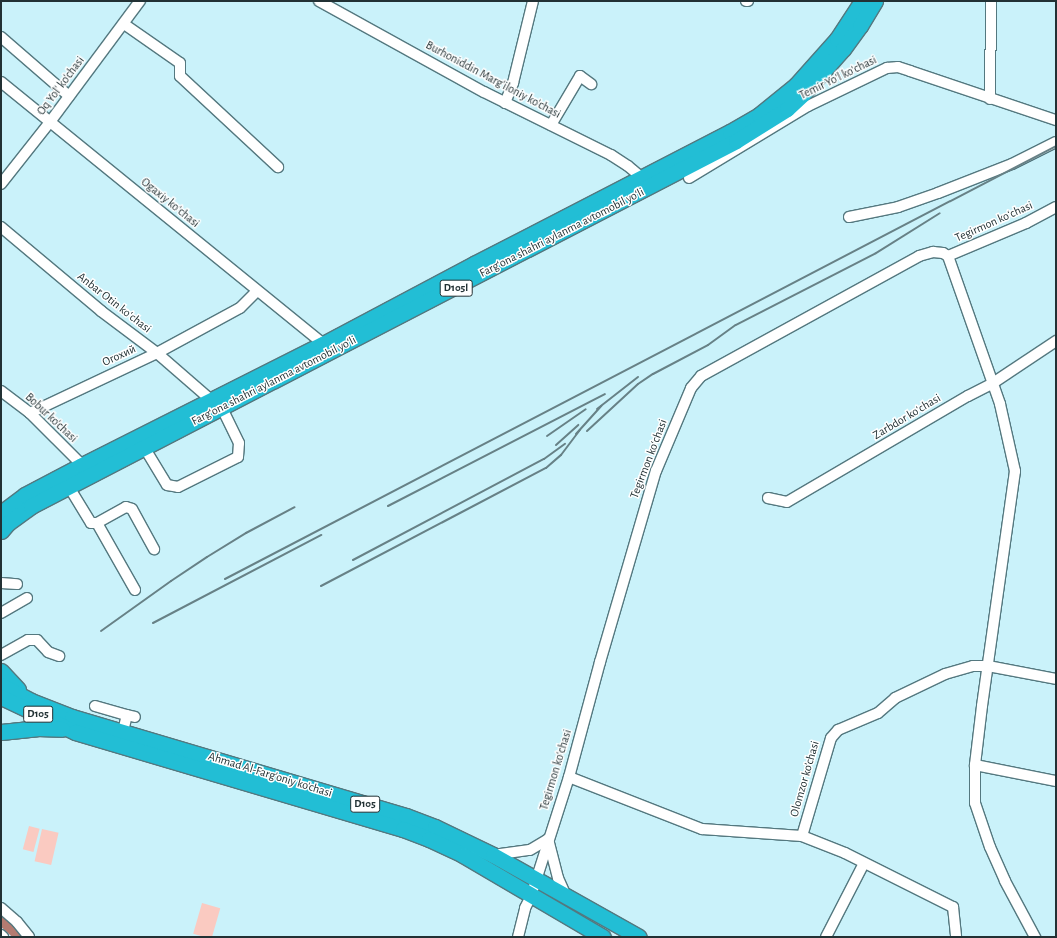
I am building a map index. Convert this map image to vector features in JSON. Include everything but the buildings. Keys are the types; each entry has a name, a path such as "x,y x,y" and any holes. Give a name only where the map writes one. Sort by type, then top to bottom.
{"highway":[{"name":"Fargʻona shahri aylanma avtomobil yoʻli","path":"1,513 25,496 82,465 216,404 647,183 759,115 796,85 816,64 849,23 862,1"},
{"name":"Fargʻona shahri aylanma avtomobil yoʻli","path":"1,531 8,523 31,506 144,447 216,404 323,344 474,264 736,141 787,109 824,73 860,26 875,1"},
{"path":"1,670 31,701"},
{"name":"Ahmad Al-Farg'oniy ko'chasi","path":"1,685 31,701 72,717 406,816 466,840 639,937"},
{"name":"Ahmad Al-Farg'oniy ko'chasi","path":"1,697 75,732 403,829 463,855 603,937"},
{"path":"1,732 18,729 55,728 75,732"}],"street":[{"name":"Oq Yol' ko'chasi","path":"1,184 50,122 140,1"},
{"name":"Burhoniddin Marg'iloniy ko'chasi","path":"319,1 505,103 611,155 647,183"},
{"path":"505,103 513,84 533,1"},
{"path":"990,99 991,1"},
{"path":"124,24 180,63 180,76 278,167"},
{"path":"1,37 69,96"},
{"name":"Temir Yoʻl koʻchasi","path":"690,178 808,106 887,68 898,67 910,70 990,99 1056,120"},
{"path":"551,125 580,76 592,84"},
{"name":"Ogaxiy koʻchasi","path":"1,82 257,292 323,344"},
{"path":"849,217 905,205 1012,164 1056,142"},
{"name":"Tegirmon koʻchasi","path":"518,937 525,908 531,896 569,777 600,662 656,471 692,388 701,376 919,256 933,252 948,256 1026,223 1056,207"},
{"name":"Anbar Otin koʻchasi","path":"1,227 101,311 157,353 216,404"},
{"path":"948,256 994,383 1012,449 1015,471 975,765 975,803 1005,881 1035,937"},
{"name":"Огохий","path":"30,414 157,353 240,308 257,292"},
{"name":"Zarbdor koʻchasi","path":"768,498 787,502 968,396 994,383 1056,340"},
{"name":"Bobur ko'chasi","path":"1,391 30,414 82,465"},
{"path":"144,447 167,485 178,487 238,458 239,443 216,404"},
{"path":"69,487 91,523 97,523 126,507 132,510 154,549"},
{"path":"97,523 135,590"},
{"path":"1,583 17,584"},
{"path":"1,613 27,598"},
{"path":"3,650 28,640 37,640 48,652 59,656"},
{"name":"Olomzor ko'chasi","path":"802,836 831,738 838,730 878,713 895,698 945,674 973,666 988,666 1056,679"},
{"path":"95,706 131,716 123,732"},
{"path":"975,765 1056,780"},
{"name":"Olomzor ko'chasi","path":"569,777 702,829 802,836 864,863 953,907 956,937"},
{"path":"493,855 530,850 548,839 558,878 566,896"},
{"path":"826,937 864,863"},
{"path":"1,908 17,922 29,937"}],"shaded area":[{"path":"29,826 40,829 33,852 23,849"},
{"path":"42,829 59,833 51,865 35,861"},
{"path":"202,903 220,908 212,937 204,937 193,934"}],"waterway":[{"path":"1,918 22,937"}],"railway":[{"path":"225,579 1056,146"},
{"path":"587,431 638,384 653,374 708,345 736,325 876,253 940,213"},
{"path":"597,409 638,377"},
{"path":"388,506 605,394"},
{"path":"576,434 601,406"},
{"path":"547,436 586,409"},
{"path":"556,445 578,425"},
{"path":"321,586 546,468 561,455 580,430"},
{"path":"353,560 544,459 565,444"},
{"path":"101,631 207,557 246,533 295,507"},
{"path":"153,623 321,535"}]}
